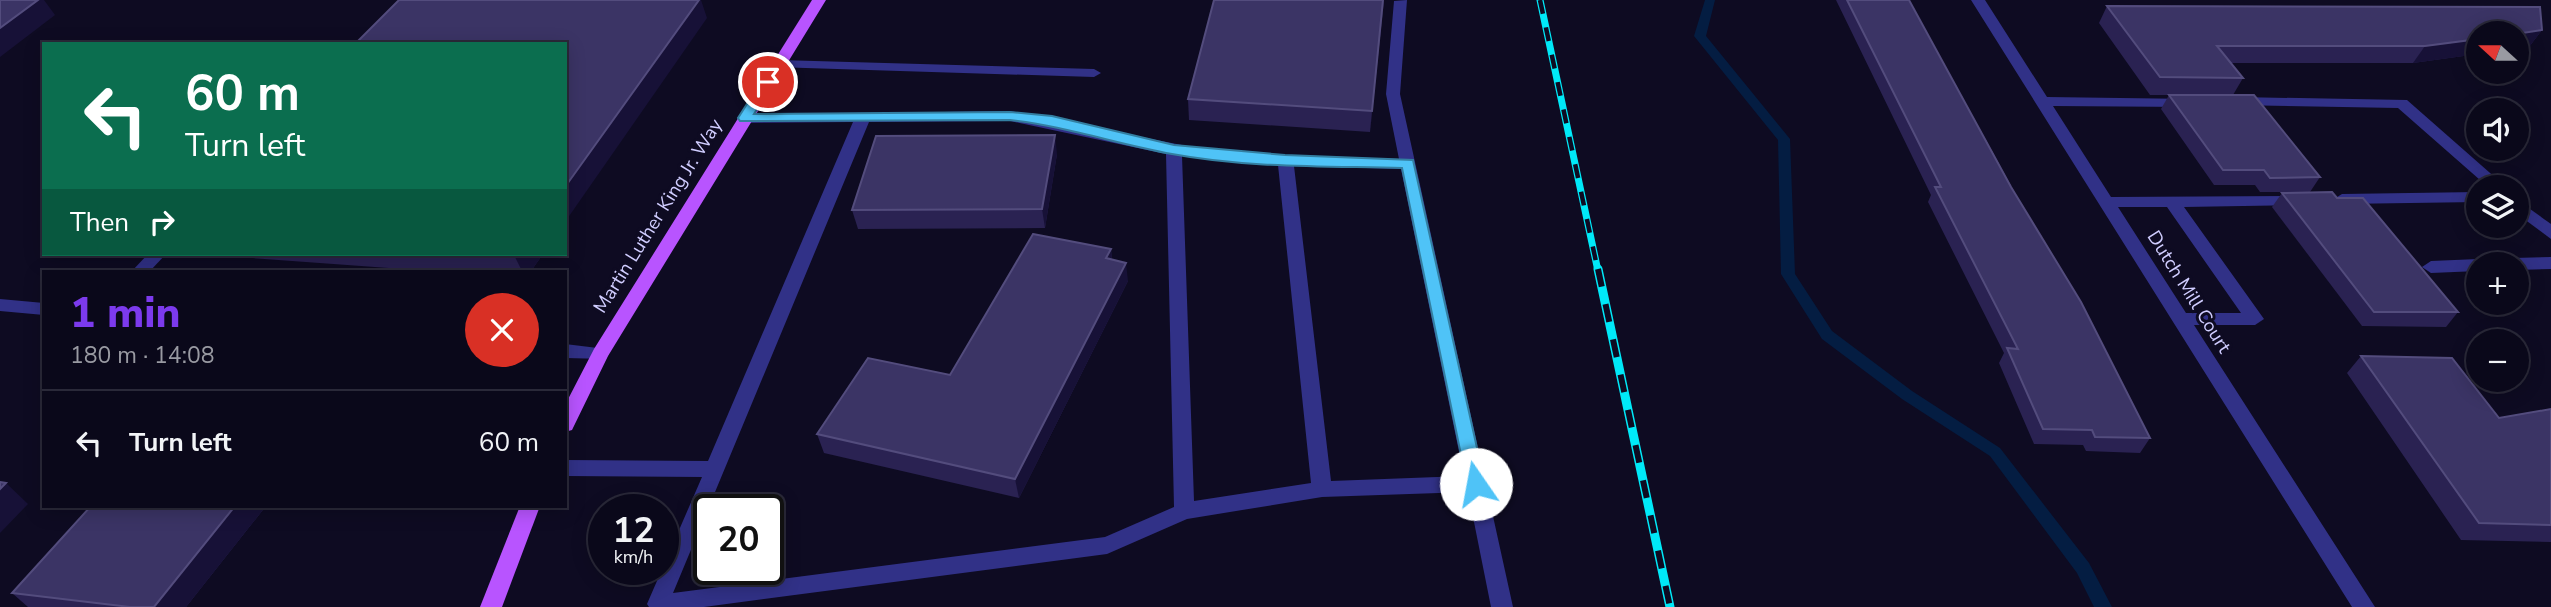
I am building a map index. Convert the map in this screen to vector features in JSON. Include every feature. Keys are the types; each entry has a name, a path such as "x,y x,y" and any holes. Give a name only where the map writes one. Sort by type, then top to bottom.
{"main road":[{"name":"Martin Luther King Jr. Way","path":"567,421 600,354 819,0"},
{"path":"491,607 529,508"}],"street":[{"name":"Dutch Mill Court","path":"1978,0 2364,607"},
{"path":"1401,1 1393,94 1502,607"},
{"path":"779,64 1094,74"},
{"path":"2042,101 2402,103 2484,175"},
{"path":"863,117 658,604 1107,545 1184,511 1322,489 1476,484"},
{"path":"745,118 1020,117 1052,121 1174,150 1285,160 1408,164"},
{"path":"1174,150 1184,511"},
{"path":"1285,160 1322,489"},
{"path":"2107,202 2466,197"},
{"path":"2172,202 2255,319 2181,319"},
{"path":"2529,215 2551,233"},
{"path":"142,270 156,256"},
{"path":"2529,264 2551,263"},
{"path":"2431,267 2466,266"},
{"path":"0,305 42,309"},
{"path":"567,351 600,354"},
{"path":"567,468 715,468"}],"building":[{"path":"0,0 38,0 0,28"},
{"path":"399,0 699,0 567,184 567,42 357,42"},
{"path":"1214,0 1383,0 1372,111 1188,99"},
{"path":"1847,0 1909,0 2011,187 2081,302 2150,438 2095,437 2092,430 2043,429 2007,348 2018,349 1935,187 1941,187"},
{"path":"2107,6 2540,7 2542,30 2529,32 2529,21 2466,21 2466,41 2425,46 2217,46 2243,78 2160,77"},
{"path":"2169,95 2254,95 2320,177 2270,178 2264,170 2223,170"},
{"path":"1055,135 1042,209 852,210 876,136"},
{"path":"2332,192 2337,198 2363,198 2458,312 2374,312 2282,193"},
{"path":"1033,234 1111,249 1106,258 1126,263 1015,479 817,434 868,358 950,375"},
{"path":"2361,356 2452,358 2466,376 2466,392 2479,392 2499,418 2551,409 2551,525 2479,523"},
{"path":"89,508 233,508 154,607 130,607 12,593"}],"waterway":[{"path":"1710,0 1700,36 1784,139 1788,274 1827,335 1907,395 1995,452 2083,568 2103,607"}],"railway":[{"path":"1540,0 1598,271"},
{"path":"1598,269 1670,607"}],"route":[{"path":"768,82 745,118 1010,116 1052,121 1174,150 1285,160 1408,164 1476,484"}]}
